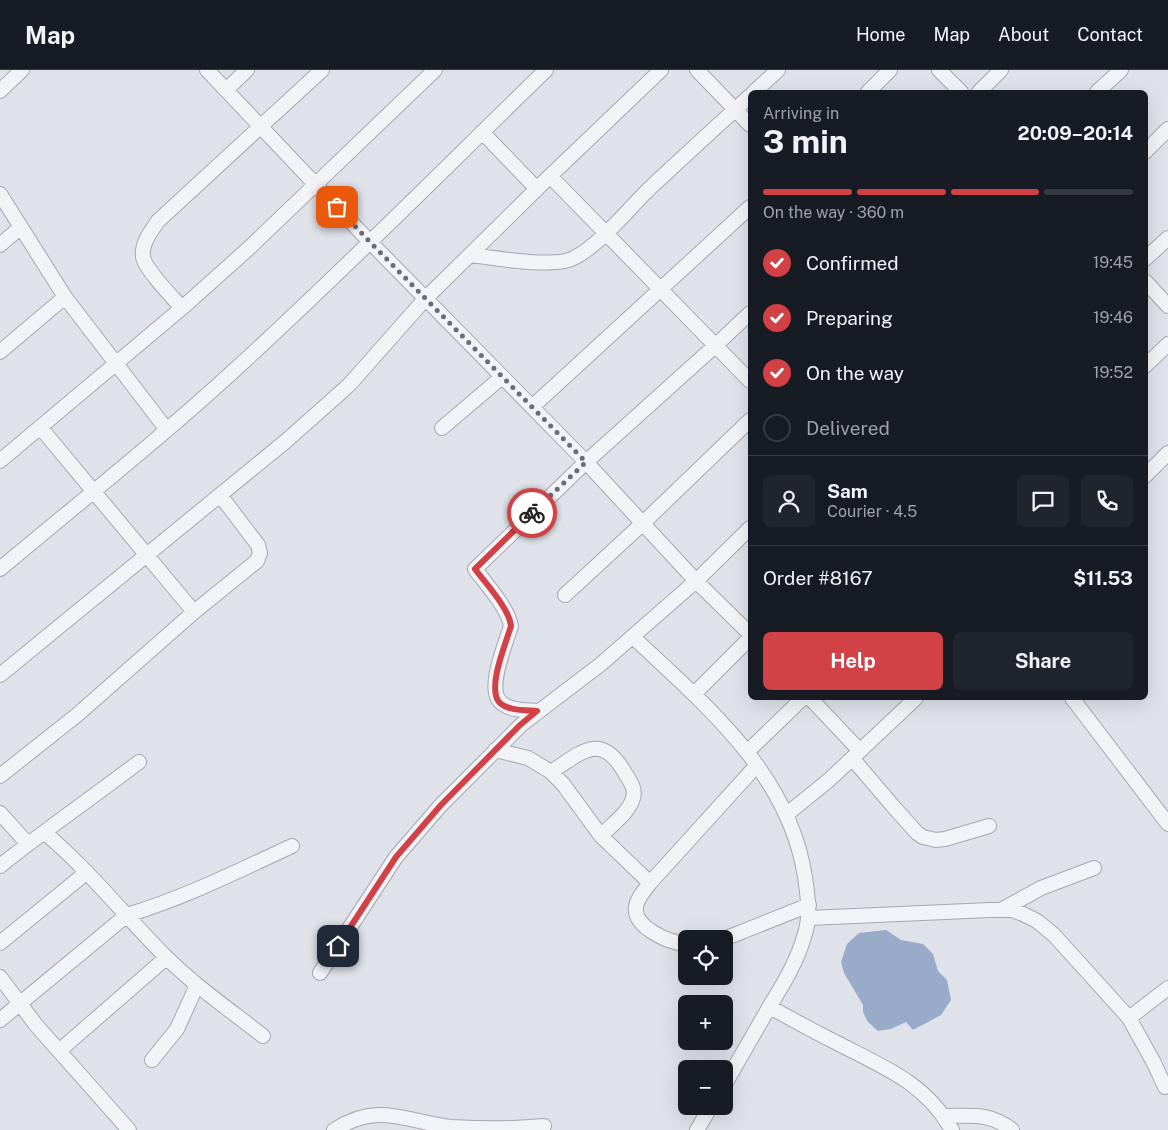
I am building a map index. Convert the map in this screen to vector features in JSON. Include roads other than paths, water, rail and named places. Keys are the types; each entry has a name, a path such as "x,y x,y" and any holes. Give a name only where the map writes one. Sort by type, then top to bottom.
{"street":[{"path":"0,91 22,70"},
{"path":"207,70 370,242 586,462 696,581 748,632"},
{"path":"226,90 247,70"},
{"path":"182,308 147,267 143,258 146,241 158,221 322,70"},
{"path":"0,461 182,308 248,249 436,70"},
{"path":"0,569 167,430 239,366 370,242 546,70"},
{"path":"0,674 306,424 344,390 426,298 661,70"},
{"path":"697,70 748,123"},
{"path":"756,90 778,70"},
{"path":"870,90 890,70"},
{"path":"939,70 959,90"},
{"path":"981,90 1002,70"},
{"path":"1099,90 1121,70"},
{"path":"470,255 534,261 566,260 588,249 648,190 748,98"},
{"path":"1148,149 1168,130"},
{"path":"482,132 537,189"},
{"path":"550,176 661,288 748,380"},
{"path":"0,194 65,297 115,365 167,430"},
{"path":"532,407 748,209"},
{"path":"0,245 20,228"},
{"path":"1148,256 1168,238"},
{"path":"1148,284 1168,306"},
{"path":"0,352 65,297"},
{"path":"537,711 509,707 498,699 495,688 498,671 511,626 500,604 475,569 586,462 748,315"},
{"path":"1148,363 1168,344"},
{"path":"442,428 502,377"},
{"path":"565,595 748,422"},
{"path":"40,427 194,612"},
{"path":"1148,473 1168,453"},
{"path":"0,776 77,715 194,612 247,570 260,556 260,549 256,541 220,495"},
{"path":"320,973 396,857 441,805 520,725 602,664 696,581 748,530"},
{"path":"633,637 694,694 747,752 775,792 787,814 801,854 809,912 805,936 794,964 733,1071"},
{"path":"694,694 748,640"},
{"path":"747,752 801,700"},
{"path":"812,700 856,754 892,805 916,833 936,840 989,826"},
{"path":"787,814 829,780 914,700"},
{"path":"1074,700 1168,824"},
{"path":"551,772 585,749 592,748 606,751 622,767 634,790 634,798 601,836"},
{"path":"495,750 528,758 551,772 563,784 601,836 650,883"},
{"path":"0,866 139,762"},
{"path":"678,942 654,933 640,921 637,914 637,903 650,883 757,765"},
{"path":"0,813 28,844"},
{"path":"45,833 87,872 166,958 197,985 263,1036"},
{"path":"0,1020 127,915 204,887 292,846"},
{"path":"1001,910 1041,888 1094,868"},
{"path":"0,943 87,872"},
{"path":"733,936 809,912 1012,910 1024,914 1037,921 1054,935 1129,1018 1165,1087"},
{"path":"60,1051 166,958"},
{"path":"0,977 20,1004 129,1130"},
{"path":"152,1060 177,1029 197,985"},
{"path":"1129,1018 1168,988"},
{"path":"770,1007 907,1080 924,1094 944,1116 952,1130"},
{"path":"334,1130 356,1118 380,1114 450,1126 487,1129 544,1126"},
{"path":"697,1130 706,1115"},
{"path":"944,1116 989,1117 998,1120 1012,1130"}],"water":[{"path":"886,930 901,940 923,944 933,954 938,971 947,980 951,1000 941,1015 913,1030 906,1022 891,1029 878,1031 868,1022 863,1012 863,1005 844,973 841,962 847,944 859,933"}]}
